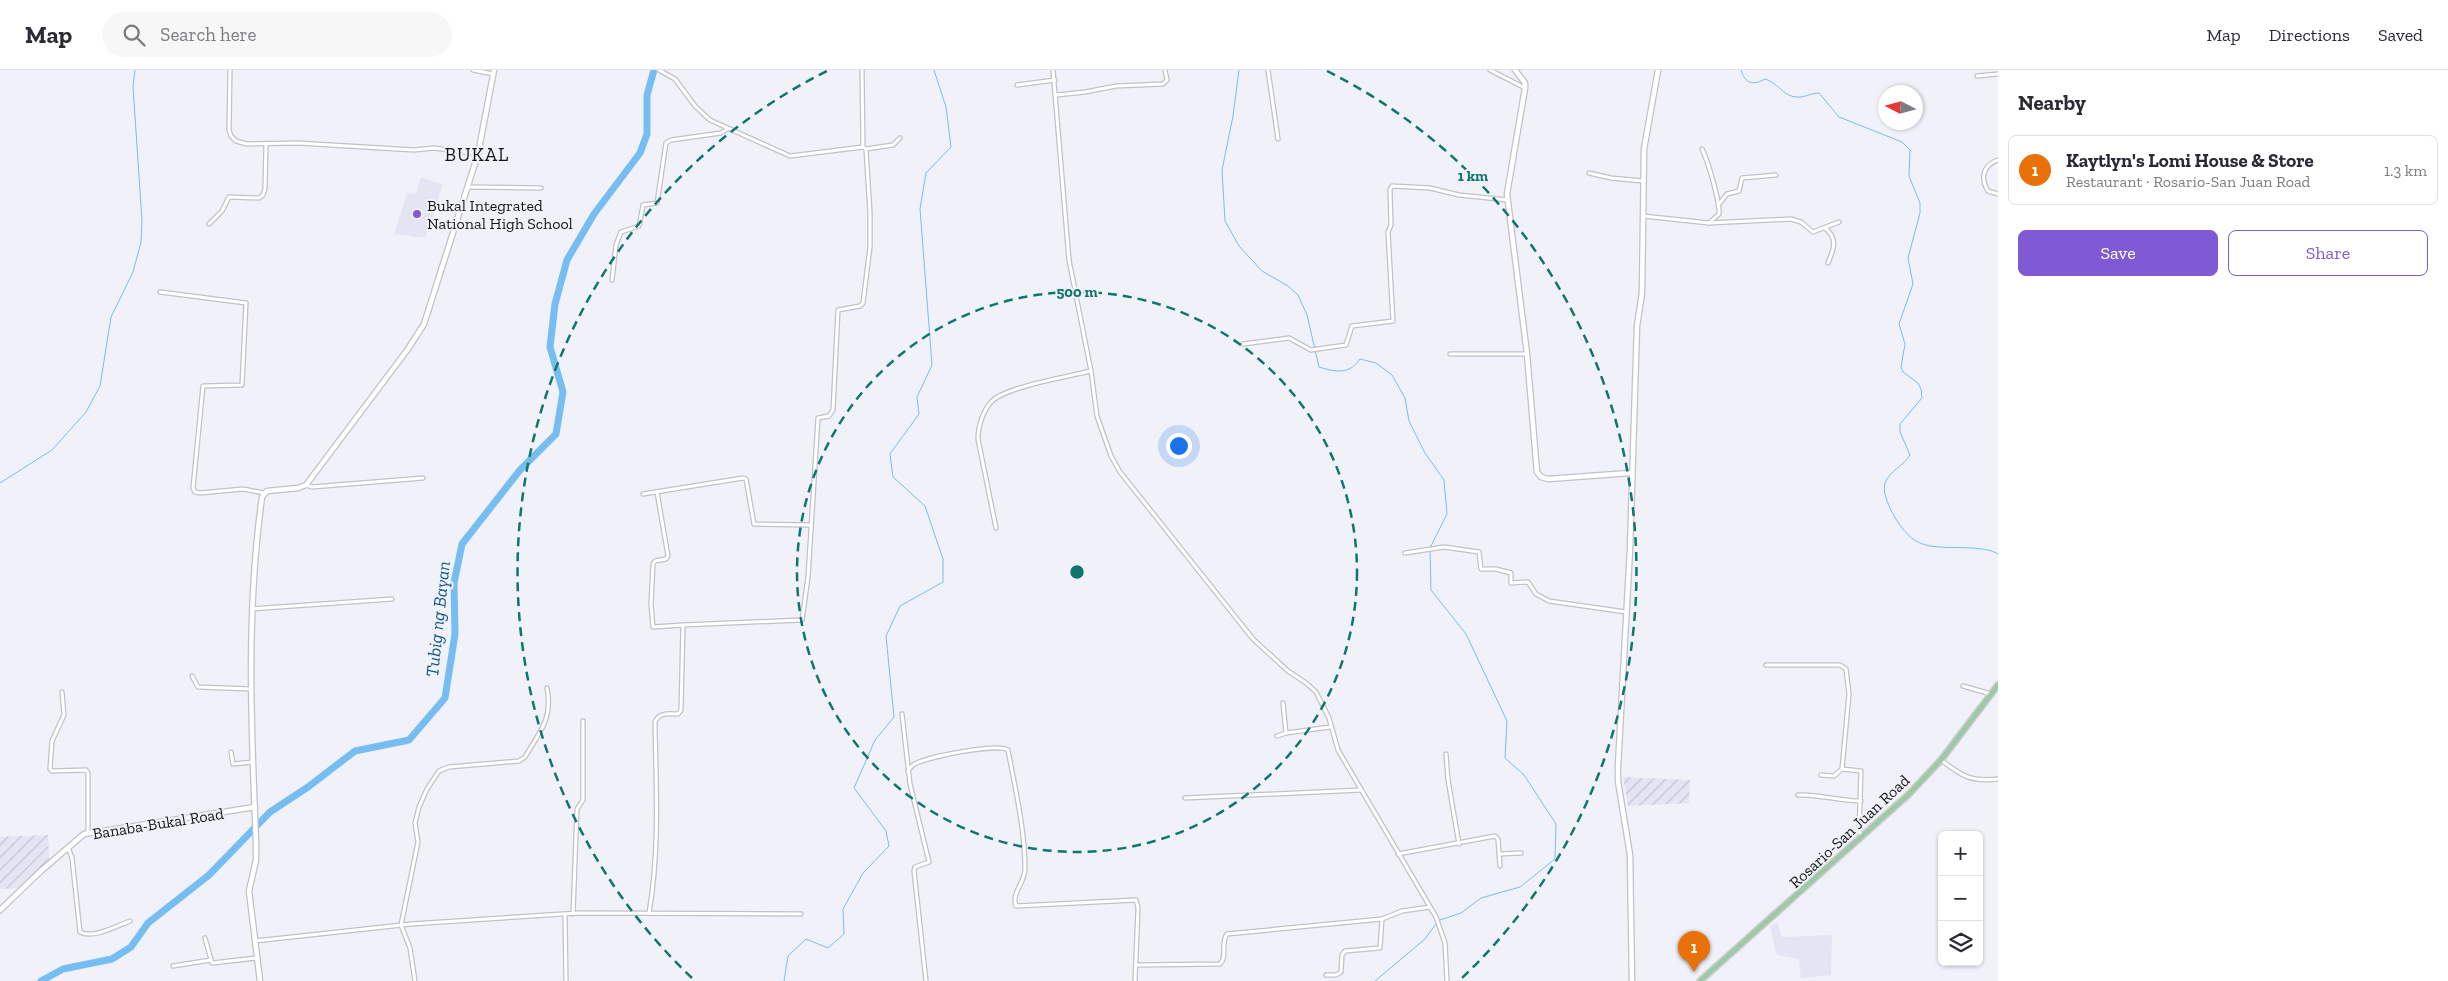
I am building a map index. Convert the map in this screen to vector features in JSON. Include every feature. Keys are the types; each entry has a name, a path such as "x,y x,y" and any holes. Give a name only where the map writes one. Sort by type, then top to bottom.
{"main road":[{"name":"Rosario-San Juan Road","path":"1700,981 1908,795 1941,760 1998,685"}],"street":[{"path":"230,70 230,136 236,141 414,150 434,148 478,154"},
{"path":"160,292 246,303 242,385 203,386 193,488 195,492 243,489 264,493 306,485 408,349 424,324 478,154 494,72 472,70"},
{"path":"659,70 675,79 695,106 710,120 790,156 893,145 900,138"},
{"path":"657,492 668,556 666,559 655,561 653,564 651,604 654,627 802,620 812,525 818,418 829,416 833,410 837,315 841,308 857,307 863,302 870,247 870,213 864,148 862,70"},
{"path":"1053,70 1057,95 1067,251 1092,371 1097,416 1116,466 1252,640 1316,692 1328,718 1338,750 1430,907 1445,943 1447,981"},
{"path":"1057,95 1116,86 1163,84 1167,80 1165,70"},
{"path":"1268,70 1278,139"},
{"path":"1490,70 1525,88"},
{"path":"1515,70 1525,83 1525,88 1508,184 1508,200 1527,354 1537,472 1541,477 1548,478 1630,473"},
{"path":"1632,981 1630,855 1618,782 1637,326 1642,293 1644,149 1658,70"},
{"path":"1977,76 1998,74"},
{"path":"1017,85 1055,80"},
{"path":"612,280 616,245 621,232 639,226 643,205 657,203 666,143 671,140 721,133 728,128"},
{"path":"209,224 222,211 229,198 259,198 263,196 266,189 266,144"},
{"path":"1702,148 1710,165 1714,190 1719,204 1719,214 1709,223"},
{"path":"1998,160 1988,163 1985,168 1985,177 1988,192 1998,194"},
{"path":"1589,173 1611,178 1643,181"},
{"path":"1719,204 1727,194 1739,191 1742,178 1776,175"},
{"path":"1243,344 1289,338 1311,350 1346,345 1352,326 1392,321 1388,232 1391,225 1390,190 1392,186 1430,188 1459,196 1508,200"},
{"path":"468,187 541,188"},
{"path":"1643,216 1709,223 1791,219 1801,222 1813,232 1838,222"},
{"path":"1825,228 1832,233 1835,247 1828,263"},
{"path":"1450,354 1527,354"},
{"path":"996,528 978,439 978,431 986,410 993,400 1025,386 1092,371"},
{"path":"306,485 312,487 424,478"},
{"path":"643,494 743,478 746,479 754,524 812,525"},
{"path":"260,981 249,891 256,860 251,688 252,609 254,568 264,493"},
{"path":"1405,553 1444,547 1479,552 1481,569 1506,570 1511,573 1511,583 1528,582 1536,594 1549,601 1626,612"},
{"path":"252,609 392,599"},
{"path":"649,913 654,885 657,808 655,722 662,715 678,714 681,710 683,625"},
{"path":"1766,665 1840,665 1846,669 1849,694 1842,769 1834,776 1821,775"},
{"path":"192,676 198,687 251,688"},
{"path":"1963,686 1991,694"},
{"path":"415,981 410,948 401,925 418,842 415,823 419,807 427,789 439,771 449,767 519,761 525,757 548,717 551,705 548,688"},
{"path":"62,692 64,715 52,742 50,769 52,771 86,770 88,773 88,833"},
{"path":"1283,703 1286,732"},
{"path":"902,714 908,771 928,862 916,867 914,871 926,981"},
{"path":"573,914 576,809 583,800 583,721"},
{"path":"1277,736 1286,732 1330,727"},
{"path":"908,771 912,765 941,756 1000,747 1008,750 1024,852 1024,877 1014,899 1016,906 1136,900 1138,908 1135,981"},
{"path":"231,752 233,764 254,762"},
{"path":"1446,754 1448,780 1459,844"},
{"path":"1941,760 1968,779 1998,779"},
{"path":"1842,769 1861,771 1862,773 1859,832 1863,837"},
{"path":"1185,798 1361,790"},
{"path":"1798,794 1819,794 1832,800 1861,801"},
{"name":"Banaba-Bukal Road","path":"0,910 68,847 88,833 255,807"},
{"path":"1398,854 1495,836 1498,839 1500,866"},
{"path":"68,847 72,858 80,932 85,935 107,930 130,921"},
{"path":"1500,854 1521,853"},
{"path":"1137,965 1220,964 1224,959 1224,939 1227,934 1382,919 1402,911 1430,907"},
{"path":"256,941 401,925 573,914 801,914"},
{"path":"565,915 566,981"},
{"path":"1326,976 1341,972 1342,955 1345,951 1380,948 1382,919"},
{"path":"205,938 211,960 214,964 258,958"},
{"path":"173,966 211,960"}],"shaded area":[{"name":"Bukal Integrated National High School","path":"421,177 443,185 425,238 394,234 407,193 416,194"},
{"path":"1623,777 1690,780 1689,803 1628,806"},
{"path":"48,835 49,860 19,888 0,889 0,837"},
{"path":"1777,922 1782,937 1832,935 1831,975 1801,978 1799,959 1777,955 1770,927"}],"waterway":[{"path":"0,483 52,450 86,412 100,386 111,317 133,272 141,242 142,220 133,87 135,70"},
{"name":"Tubig ng Bayan","path":"41,981 63,969 112,959 131,947 148,923 209,875 270,812 308,787 355,751 409,740 445,698 455,634 454,583 462,544 520,470 556,434 563,392 550,347 555,304 567,260 594,214 640,153 647,134 647,95 654,70"},
{"path":"784,981 788,956 806,939 828,948 844,934 843,909 863,873 889,846 886,831 854,788 875,740 894,717 886,636 900,606 943,582 943,559 925,506 893,477 890,454 919,414 917,397 932,365 920,209 926,173 951,147 946,107 934,70"},
{"path":"1239,70 1233,116 1222,170 1225,221 1239,246 1262,271 1288,286 1298,295 1307,315 1319,367 1342,371 1351,368 1360,359 1376,363 1392,375 1405,398 1409,421 1425,453 1444,480 1447,514 1430,548 1431,590 1466,634 1507,721 1505,758 1524,775 1556,824 1555,859 1520,887 1481,898 1461,913 1440,920"},
{"path":"1741,70 1747,81 1754,83 1765,79 1791,96 1802,97 1819,93 1839,117 1902,142 1910,150 1909,176 1920,203 1920,213 1908,258 1913,284 1899,324 1905,344 1901,367 1903,372 1918,383 1922,398 1900,424 1900,432 1910,455 1887,479 1884,486 1885,494 1890,509 1900,525 1916,541 1934,547 1982,549 1998,554"},
{"path":"1375,981 1425,939 1436,924"}],"place":[{"name":"Bukal Integrated National High School","path":"417,214"},
{"name":"Kaytlyn's Lomi House & Store","path":"1694,972"}],"district":[{"name":"BUKAL","path":"477,154"}]}
